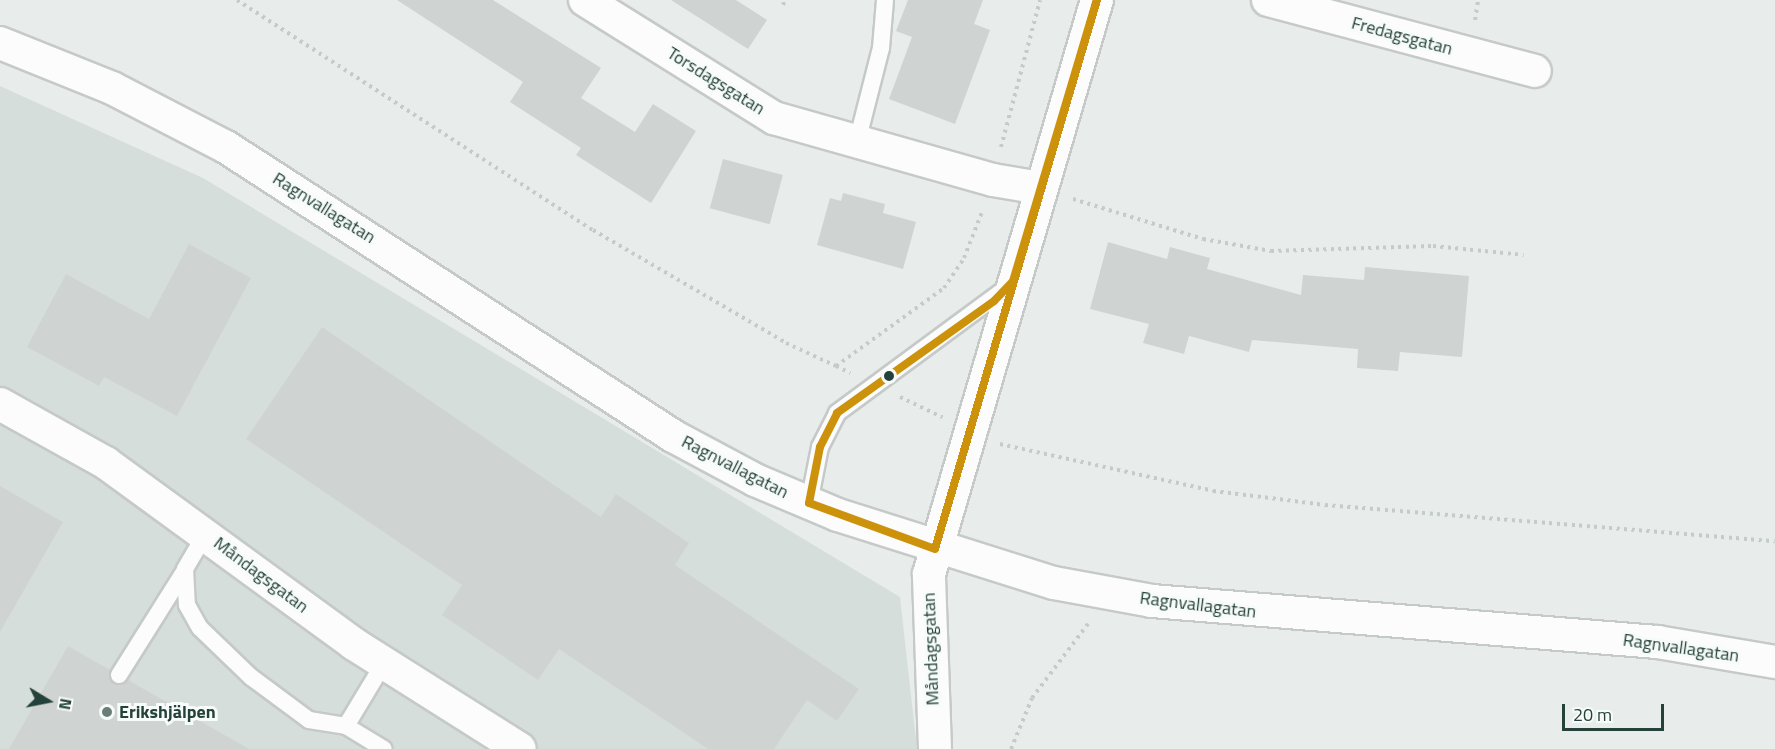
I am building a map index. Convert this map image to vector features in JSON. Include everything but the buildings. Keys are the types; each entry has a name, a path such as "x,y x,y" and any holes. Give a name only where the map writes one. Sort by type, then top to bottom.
{"street":[{"name":"Torsdagsgatan","path":"585,0 774,117 993,180 1040,188"},
{"name":"Måndagsgatan","path":"935,749 927,597 936,549 1096,0"},
{"name":"Fredagsgatan","path":"1268,0 1535,71"},
{"name":"Ragnvallagatan","path":"0,42 112,88 226,147 673,436 808,503 936,549 1054,583 1114,594 1277,614 1657,642 1775,662"},
{"name":"Måndagsgatan","path":"0,404 106,463 384,663 520,749"}],"lane":[{"path":"857,141 881,48 885,0"},
{"path":"808,503 828,427 844,406 994,301 1013,281"},
{"path":"119,675 206,533"},
{"path":"185,569 187,605 200,628 226,655 309,720 346,726 384,749"},
{"path":"346,726 384,663"}],"path":[{"path":"237,0 593,230 786,343 993,443 1213,491 1325,506 1775,541"},
{"path":"836,366 944,288 964,258 993,180 1040,0"},
{"path":"1040,188 1203,239 1271,251 1432,246 1524,255"},
{"path":"1011,749 1032,698 1114,594"}],"shaded area":[{"path":"0,86 203,178 900,597 917,749 0,749"}],"transit line":[{"path":"1097,0 935,549 809,503 820,447 837,413 994,301 1013,281 1097,0"}],"place":[{"name":"Erikshjälpen","path":"107,712"}]}
